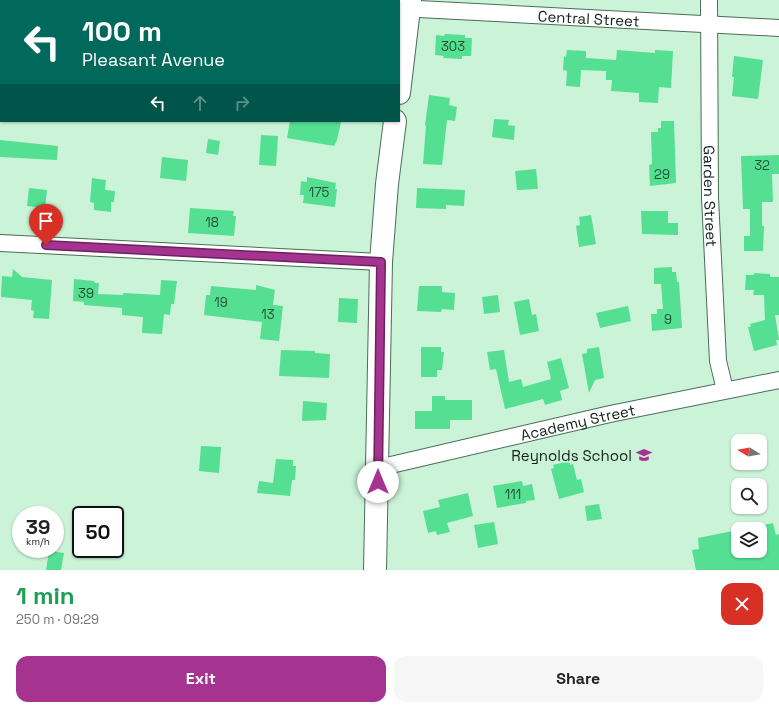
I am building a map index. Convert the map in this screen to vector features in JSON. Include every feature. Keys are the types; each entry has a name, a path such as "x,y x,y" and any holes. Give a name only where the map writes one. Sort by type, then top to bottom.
{"main road":[{"path":"400,81 406,6"},
{"path":"375,570 381,262 387,184 395,122"}],"street":[{"name":"Garden Street","path":"709,0 710,206 718,361 725,390"},
{"name":"Central Street","path":"406,6 779,28"},
{"path":"0,243 381,262"},
{"name":"Academy Street","path":"378,468 610,414 779,380"}],"building":[{"path":"445,34 465,35 465,38 472,38 471,56 462,56 462,59 443,58 444,56 435,55 436,35 444,36"},
{"path":"567,50 586,51 586,58 616,60 617,50 655,53 655,50 673,51 671,88 659,87 658,103 639,102 639,93 611,91 612,80 606,80 606,71 581,70 580,87 566,86 567,71 563,70 564,56 566,57"},
{"path":"734,56 763,60 758,99 732,96"},
{"path":"429,95 450,98 449,105 457,107 455,121 447,120 442,165 423,164 425,125"},
{"path":"494,119 509,120 508,125 515,126 514,140 492,137"},
{"path":"661,121 674,121 676,183 650,186 649,165 652,164 651,132 658,132 658,128 661,128"},
{"path":"290,122 341,122 334,146 287,138"},
{"path":"261,135 278,136 276,166 259,165"},
{"path":"208,139 220,141 218,155 206,153"},
{"path":"0,140 58,146 57,160 0,157"},
{"path":"779,155 779,174 772,174 773,202 762,202 762,226 764,226 763,251 744,251 744,236 750,236 750,209 743,209 741,156"},
{"path":"162,157 188,160 186,181 160,178"},
{"path":"536,169 538,189 517,190 515,171"},
{"path":"307,177 336,183 335,189 337,189 335,207 303,203 304,195 300,195 301,181 307,182"},
{"path":"92,178 106,180 105,190 115,191 114,202 111,202 111,212 94,210 94,203 90,202"},
{"path":"29,188 47,190 45,208 27,206"},
{"path":"417,188 465,190 464,206 446,205 446,209 416,208"},
{"path":"190,208 234,211 233,216 236,216 234,236 188,233"},
{"path":"641,211 668,211 668,223 678,223 678,235 642,234"},
{"path":"591,215 596,244 579,247 576,226 580,225 579,217"},
{"path":"672,267 672,272 676,272 677,282 679,282 682,328 652,331 651,314 657,314 657,309 663,309 661,284 654,284 654,268"},
{"path":"13,269 22,277 52,280 49,319 33,318 34,311 31,310 32,300 1,297 2,276 12,277"},
{"path":"754,273 770,274 770,277 779,277 779,315 775,315 779,340 776,340 777,345 754,351 748,327 751,327 750,324 765,320 764,295 753,295 754,290 745,290 746,275 754,275"},
{"path":"74,279 99,283 98,294 122,295 124,293 160,295 161,280 177,281 174,304 171,304 170,315 164,314 162,334 142,333 143,317 122,315 122,308 84,305 84,302 73,301"},
{"path":"256,285 275,290 273,305 283,306 279,341 260,339 262,322 204,315 206,295 210,295 211,286 256,290"},
{"path":"419,286 442,286 442,292 455,293 454,310 442,309 441,312 417,311"},
{"path":"498,295 500,312 484,314 482,297"},
{"path":"339,298 358,299 357,323 338,322"},
{"path":"529,299 532,315 536,314 539,331 520,335 514,302"},
{"path":"628,306 631,321 600,328 596,313"},
{"path":"421,347 441,347 441,352 444,352 442,370 437,370 437,377 421,377"},
{"path":"599,347 604,378 595,380 589,393 582,354 587,353 587,349"},
{"path":"281,350 315,351 315,353 330,354 329,378 279,376"},
{"path":"504,350 509,382 521,379 523,387 551,379 547,362 561,358 569,388 560,391 562,400 545,405 543,399 505,409 496,369 490,370 487,352"},
{"path":"432,396 445,396 445,400 472,400 472,420 450,420 450,429 415,429 415,411 432,411"},
{"path":"303,401 327,403 326,420 302,421"},
{"path":"201,446 221,447 219,473 199,471"},
{"path":"276,459 293,460 293,466 296,466 295,480 292,480 290,496 257,493 259,481 273,483"},
{"path":"569,461 570,465 573,464 577,480 581,479 584,492 559,499 551,469 554,468 553,465"},
{"path":"522,481 523,486 532,484 535,500 497,508 493,486"},
{"path":"468,493 473,516 447,523 450,532 437,535 436,531 428,533 423,511 440,507 438,500"},
{"path":"599,504 602,519 587,521 585,506"},
{"path":"494,522 498,544 478,548 474,525"},
{"path":"773,523 776,535 779,534 779,570 696,570 692,550 699,549 698,538 731,531 731,558 767,558 767,524"},
{"path":"48,558 63,558 61,570 46,570"}],"place":[{"name":"Reynolds School","path":"644,455"}],"route":[{"path":"46,245 381,262 377,455 378,482"}]}
